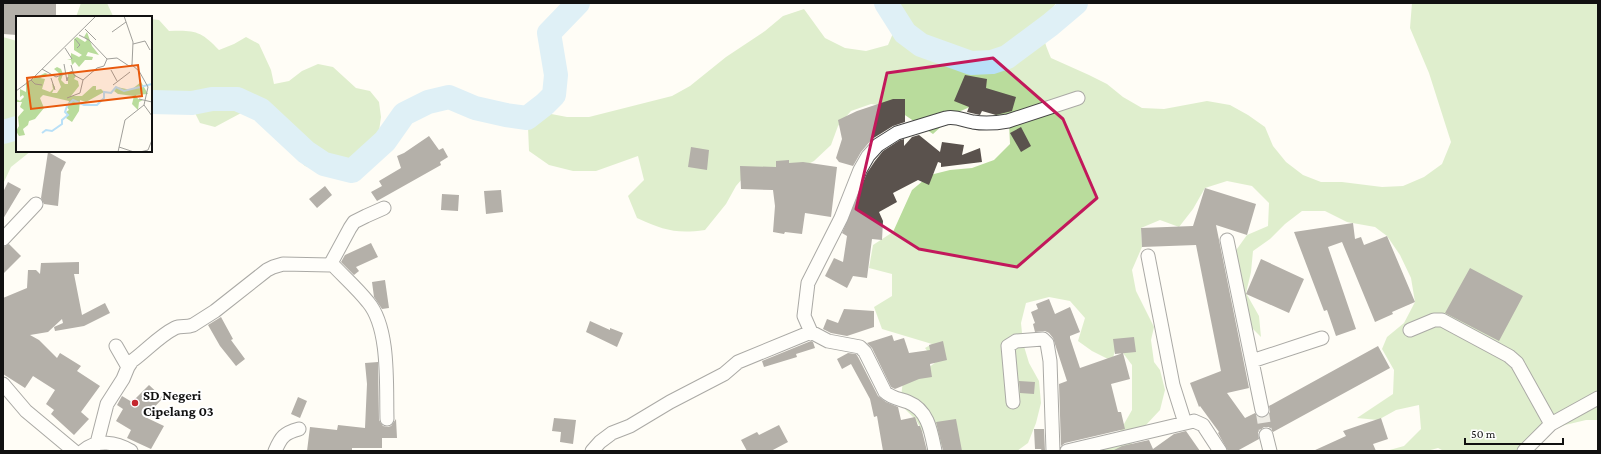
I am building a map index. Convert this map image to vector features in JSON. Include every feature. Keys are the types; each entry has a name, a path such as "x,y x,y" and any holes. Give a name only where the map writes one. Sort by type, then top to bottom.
{"street":[{"path":"935,451 929,424 921,410 914,405 885,392 866,352 860,347 828,341 811,332 804,316 808,283 841,218 860,170 868,156 878,145 897,133 953,116 973,122 997,123 1008,121 1078,98"},
{"path":"3,239 36,204"},
{"path":"97,443 107,404 123,379 132,361 171,331 181,326 193,326 215,311 267,270 283,264 327,266 331,264 354,222 384,208"},
{"path":"1227,240 1262,410"},
{"path":"1148,256 1173,385 1185,423"},
{"path":"331,264 368,302 378,319 383,334 387,419"},
{"path":"1410,330 1434,320 1442,320 1509,356 1517,363 1551,424"},
{"path":"592,451 600,442 612,433 630,426 670,402 724,374 738,362 811,332"},
{"path":"1252,361 1322,338"},
{"path":"1013,402 1008,346 1016,342 1043,339 1047,343 1050,361 1053,451"},
{"path":"116,346 128,367"},
{"path":"3,384 26,411 74,451"},
{"path":"1524,451 1551,424 1598,398"},
{"path":"1067,451 1194,421 1203,425 1220,451"},
{"path":"274,451 280,438 286,433 299,429"},
{"path":"1266,436 1270,451"},
{"path":"84,451 97,443 116,444 131,451"}],"highlighted area":[{"path":"993,58 1063,119 1097,198 1017,267 919,249 856,209 887,73"}],"green space":[{"path":"81,3 107,3 113,16 76,16"},
{"path":"899,3 1056,3 1047,18 1044,30 1045,42 1051,58 1107,84 1123,97 1142,108 1164,109 1207,101 1230,105 1265,127 1273,146 1286,162 1303,175 1321,182 1342,182 1382,187 1403,186 1424,177 1442,164 1451,142 1429,73 1410,28 1412,3 1598,3 1598,420 1586,420 1565,425 1546,433 1524,451 1444,451 1438,448 1427,451 1386,451 1404,446 1421,429 1419,405 1396,410 1378,420 1357,418 1393,394 1394,370 1382,349 1387,337 1404,323 1415,302 1411,278 1400,255 1387,236 1375,227 1347,222 1325,211 1302,211 1285,224 1270,239 1253,251 1251,272 1246,293 1259,316 1261,337 1245,321 1234,253 1247,235 1268,226 1269,203 1252,186 1227,181 1205,188 1193,209 1179,227 1160,220 1141,228 1142,247 1132,270 1136,291 1154,327 1151,340 1154,362 1160,370 1165,390 1160,410 1145,426 1136,440 1132,442 1132,451 1092,451 1101,441 1120,431 1132,410 1132,365 1123,353 1115,351 1112,361 1092,351 1078,341 1085,318 1070,301 1049,297 1026,303 1021,323 1023,343 1029,363 1039,381 1041,403 1036,423 1028,443 1017,451 944,451 945,446 928,441 916,420 900,404 903,381 924,371 936,362 925,348 932,344 882,329 874,307 892,296 892,274 869,268 873,245 893,232 912,190 930,175 950,170 972,168 994,160 1010,144 1009,123 977,104 956,113 933,134 893,107 871,104 851,111 838,126 831,145 814,161 793,172 749,171 736,186 726,204 705,230 686,232 655,226 637,218 628,196 644,180 638,156 596,171 573,171 549,165 529,151 528,127 546,113 567,117 589,117 672,96 690,86 726,57 765,31 783,16 804,9 825,38 845,48 866,51 888,45 897,24"},
{"path":"152,19 159,20 169,31 185,31 202,35 219,50 246,37 259,44 271,70 274,84 289,81 302,71 318,64 333,67 356,88 370,91 379,102 381,117 379,131 366,159 356,170 340,174 305,166 270,130 257,119 243,112 215,127 200,123 192,107 152,101"},
{"path":"3,37 16,41 16,152 30,152 11,167 3,184"}],"building":[{"path":"3,3 56,3 56,16 16,16 16,35 3,34"},
{"path":"965,75 987,79 986,88 1016,97 1012,111 996,115 982,111 980,115 967,112 969,107 954,101"},
{"path":"893,99 905,99 905,122 893,126 872,139 861,152 853,166 839,162 836,158 842,139 838,120 857,111"},
{"path":"1021,127 1031,146 1021,152 1010,133"},
{"path":"919,135 940,152 942,142 964,145 962,155 980,148 982,162 941,167 941,163 938,162 929,185 918,180 893,193 897,202 879,212 883,221 882,240 872,239 867,278 853,276 847,288 825,276 834,258 843,262 847,236 842,233 867,173 875,161 883,151 900,140 904,139 904,146 912,137"},
{"path":"429,136 439,150 443,148 448,157 440,162 441,165 377,201 371,192 382,186 379,181 401,168 397,156"},
{"path":"691,147 709,150 707,170 688,167"},
{"path":"48,152 66,162 61,172 58,206 44,204 41,198"},
{"path":"789,160 789,163 803,162 837,167 831,217 805,213 802,234 785,232 784,234 773,232 775,206 773,190 741,189 740,166 776,167 776,161"},
{"path":"8,182 21,189 3,219 3,192"},
{"path":"325,186 332,195 317,208 309,199"},
{"path":"1205,188 1256,204 1247,235 1216,225 1249,388 1227,393 1245,418 1255,413 1260,418 1267,416 1270,412 1269,406 1378,346 1390,368 1273,432 1269,427 1264,427 1258,432 1259,439 1237,451 1228,451 1218,433 1219,432 1200,406 1199,407 1190,383 1221,371 1196,245 1142,247 1141,228 1193,226"},
{"path":"501,190 503,212 486,214 484,191"},
{"path":"442,194 459,195 458,211 441,210"},
{"path":"1353,223 1355,239 1361,237 1364,245 1387,236 1415,302 1392,312 1393,314 1375,322 1342,242 1328,247 1356,329 1336,336 1327,310 1324,311 1294,232"},
{"path":"371,243 378,257 356,267 359,271 354,275 341,262 345,255"},
{"path":"9,244 21,256 3,274 3,247"},
{"path":"1261,259 1304,279 1289,313 1246,294"},
{"path":"79,262 79,274 74,274 82,315 105,303 110,313 84,326 55,331 54,327 63,323 62,319 48,332 30,335 39,340 57,358 60,353 81,366 77,371 100,386 81,412 89,419 74,435 51,414 54,410 46,404 55,390 33,376 25,388 3,374 3,298 27,288 28,270 36,270 40,274 41,263"},
{"path":"1470,268 1523,296 1499,341 1445,313"},
{"path":"385,280 389,308 382,309 374,297 372,282"},
{"path":"1049,299 1055,314 1070,307 1080,332 1070,336 1070,338 1080,368 1123,353 1130,379 1111,384 1118,412 1121,412 1125,429 1065,443 1061,446 1059,384 1067,381 1053,338 1045,331 1035,332 1033,324 1035,323 1031,312 1038,309 1036,304"},
{"path":"844,309 874,311 874,327 847,336 831,333 823,329 827,319 838,323"},
{"path":"221,317 233,339 231,340 245,359 236,366 220,346 208,325"},
{"path":"590,321 610,330 610,328 623,333 617,347 586,332"},
{"path":"892,335 894,341 904,338 909,353 930,350 929,345 943,341 947,360 930,364 932,377 919,379 895,389 891,387 872,348 867,343"},
{"path":"1134,337 1136,352 1115,354 1113,339"},
{"path":"811,341 813,342 815,348 796,354 797,357 764,367 762,361"},
{"path":"848,353 856,354 878,396 886,402 898,407 901,420 915,417 918,426 920,426 922,431 927,451 883,451 877,416 874,417 870,399 851,364 842,369 837,359"},
{"path":"378,362 379,420 383,426 388,427 391,426 396,419 397,438 382,438 382,448 352,448 352,451 307,451 310,427 337,430 338,425 365,428 367,384 365,363"},
{"path":"1019,381 1035,382 1034,394 1020,393"},
{"path":"149,385 163,398 145,417 164,426 151,449 127,438 131,430 116,421 123,409 117,405 122,396 132,402"},
{"path":"298,397 307,401 300,418 291,414"},
{"path":"554,418 576,420 573,444 560,442 561,432 552,431"},
{"path":"1381,418 1388,439 1373,444 1376,451 1313,451 1346,436 1343,431"},
{"path":"956,419 962,451 943,451 936,422"},
{"path":"779,425 788,442 771,451 747,451 741,440 757,432 759,435"},
{"path":"1034,429 1044,429 1045,451 1035,449"},
{"path":"1186,431 1200,451 1112,451 1122,446 1149,440 1153,449 1174,434"}],"waterway":[{"path":"152,102 192,103 212,99 237,99 261,110 306,152 324,164 352,171 385,141 404,114 428,102 449,97 475,108 527,118 554,95 556,75 549,33 578,3"},
{"path":"886,3 905,33 921,45 971,63 992,62 1007,57 1050,25 1076,3"},
{"path":"3,132 16,128"}],"tunnel":[{"path":"1262,410 1266,435"}],"place":[{"name":"SD Negeri Cipelang 03","path":"135,403"}]}
